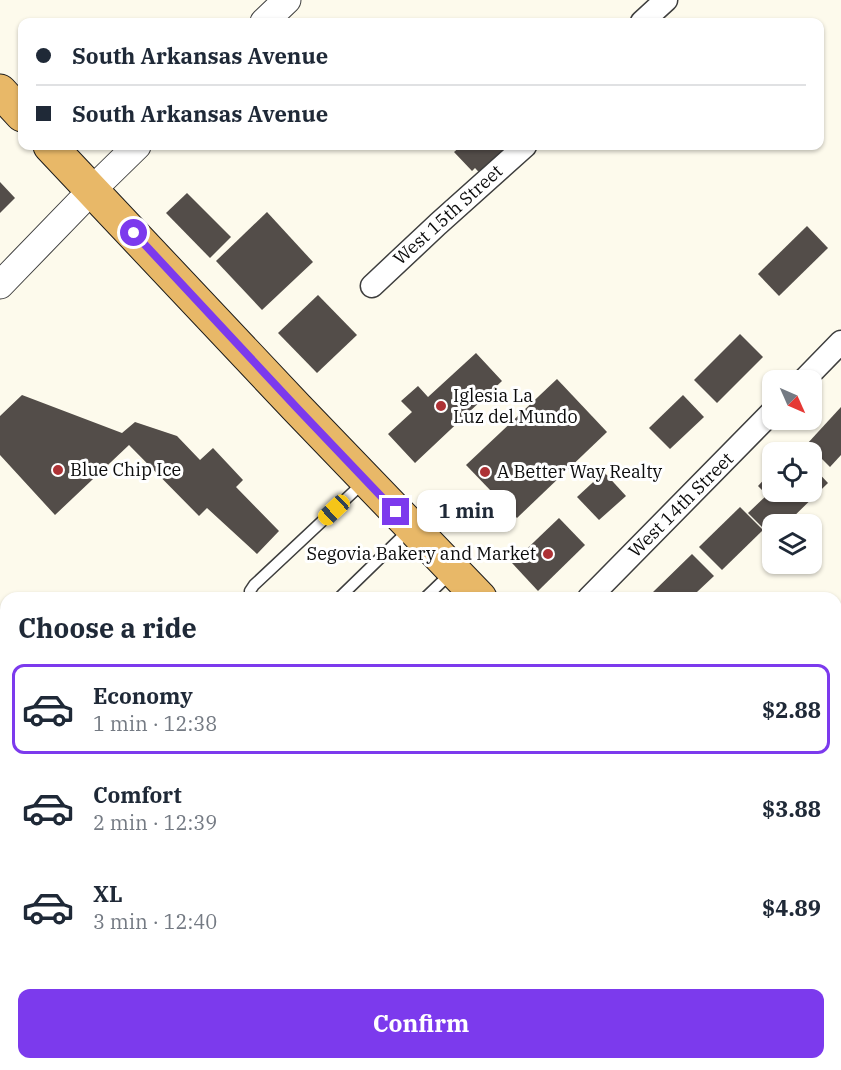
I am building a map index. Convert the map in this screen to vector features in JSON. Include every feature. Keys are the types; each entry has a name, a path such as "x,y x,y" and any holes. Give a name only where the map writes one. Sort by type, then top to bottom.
{"highway":[{"path":"0,91 18,111"},
{"path":"54,150 474,592"}],"street":[{"path":"646,18 666,0"},
{"path":"268,18 285,1"},
{"path":"0,285 133,150"},
{"name":"West 15th Street","path":"372,286 521,150"},
{"path":"814,370 841,342"},
{"name":"West 14th Street","path":"595,592 762,422"}],"lane":[{"path":"250,592 254,585 366,480"},
{"path":"345,592 411,527"},
{"path":"431,592 453,571"}],"building":[{"path":"456,150 516,150 493,187 475,168 472,171 454,152"},
{"path":"0,182 15,198 0,213"},
{"path":"187,193 231,237 210,258 166,213"},
{"path":"267,212 313,262 262,310 216,261"},
{"path":"807,226 828,248 779,296 758,274"},
{"path":"318,295 357,335 317,373 278,333"},
{"path":"740,334 763,357 717,403 694,380"},
{"name":"Iglesia La Luz del Mundo","path":"476,353 502,381 415,463 388,434 412,412 401,401 418,386 428,397"},
{"path":"557,379 607,432 517,518 466,465"},
{"name":"Blue Chip Ice","path":"22,395 122,433 135,422 177,436 200,460 213,448 243,480 236,487 279,531 257,554 207,508 199,516 129,445 55,515 0,455 0,416"},
{"path":"683,395 704,417 670,449 649,428"},
{"path":"841,407 841,455 830,467 822,459 822,442 809,442"},
{"path":"604,472 626,496 599,520 577,497"},
{"path":"822,477 828,483 822,489"},
{"path":"762,500 762,502 809,502 796,514 762,514 762,527 748,513"},
{"path":"740,507 762,529 722,570 699,547"},
{"name":"Segovia Bakery and Market","path":"559,518 585,545 538,591 512,563"},
{"path":"692,554 714,576 697,592 653,592"}],"place":[{"name":"Iglesia La Luz del Mundo","path":"441,406"},
{"name":"Blue Chip Ice","path":"58,470"},
{"name":"A Better Way Realty","path":"485,472"},
{"name":"Segovia Bakery and Market","path":"548,554"}],"route":[{"path":"134,233 396,512"}]}
